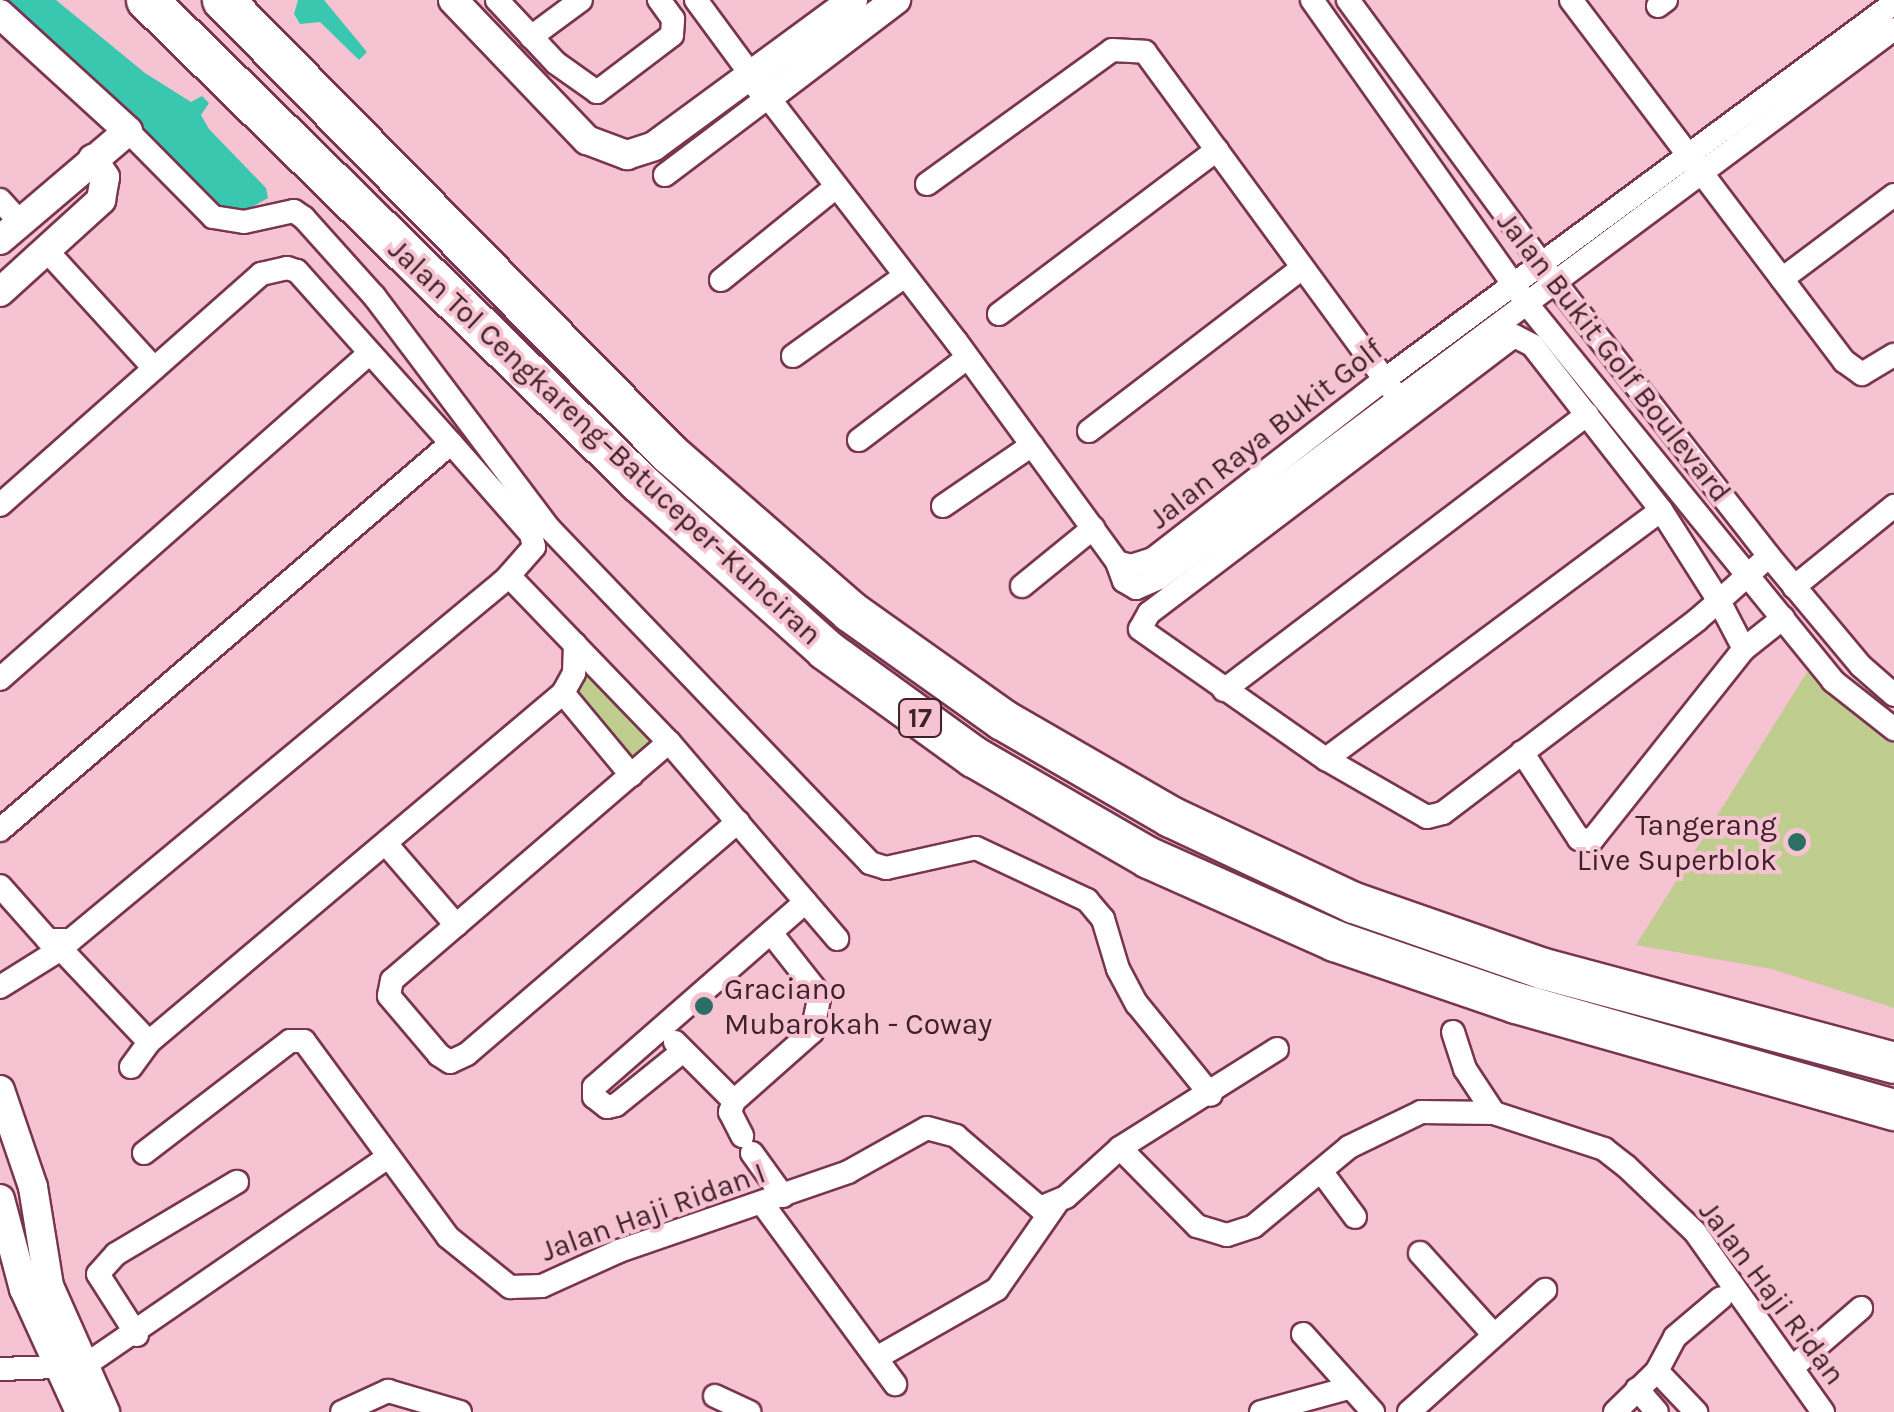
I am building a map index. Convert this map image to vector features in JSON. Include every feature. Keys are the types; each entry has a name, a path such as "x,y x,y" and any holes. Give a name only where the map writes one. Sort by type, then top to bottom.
{"highway":[{"name":"Jalan Tol Cengkareng–Batuceper–Kunciran","path":"147,0 638,482 826,650 974,757 1149,858 1335,941 1516,1002 1894,1110"},
{"name":"Jalan Tol Cengkareng–Batuceper–Kunciran","path":"223,0 670,454 852,612 1002,720 1171,817 1354,903 1544,969 1894,1063"}],"street":[{"path":"453,0 587,140 627,155 654,146 760,86 896,0"},
{"path":"497,0 586,90 597,92 676,27 659,0"},
{"path":"531,37 581,0"},
{"path":"696,0 1118,562"},
{"path":"665,174 854,0"},
{"name":"Jalan Bukit Golf Boulevard","path":"1312,0 1521,294 1850,699 1894,728"},
{"name":"Jalan Bukit Golf Boulevard","path":"1348,0 1549,274 1769,556 1894,694"},
{"path":"1572,0 1844,361 1862,374 1894,355"},
{"name":"Jalan Raya Bukit Golf","path":"1696,166 1894,4"},
{"path":"0,14 128,131 213,217 244,222 294,211 304,218 374,296 548,527 870,862 886,868 956,851 992,851 1096,908 1137,1004 1212,1095"},
{"name":"Jalan Raya Bukit Golf","path":"1118,562 1131,566 1153,559 1384,380 1521,294 1894,29"},
{"path":"926,184 1122,47 1154,61 1399,399"},
{"path":"0,200 10,231 128,131"},
{"path":"999,314 1217,150"},
{"path":"0,292 101,200 105,178 93,159"},
{"path":"722,280 836,187"},
{"path":"1782,279 1894,195"},
{"path":"47,251 154,368"},
{"path":"0,505 261,274 278,268 297,272 451,443 531,534 532,554 71,940 48,940 0,886"},
{"path":"1089,431 1302,269"},
{"path":"793,356 902,278"},
{"name":"Jalan Raya Bukit Golf","path":"1118,562 1130,586 1158,578 1399,399 1521,294"},
{"path":"1744,649 1719,601 1661,510 1522,337 1507,338 1142,621 1150,642 1326,760 1427,817 1443,812 1522,752 1719,601 1769,556"},
{"path":"0,678 370,354"},
{"path":"859,440 967,358"},
{"path":"1224,690 1586,414"},
{"path":"0,830 451,443"},
{"path":"943,506 1032,445"},
{"path":"1794,586 1894,506"},
{"path":"1326,760 1661,510"},
{"path":"1022,586 1094,528"},
{"path":"509,576 670,742 837,939"},
{"path":"1522,752 1579,839 1589,841 1744,649 1783,618"},
{"path":"131,1068 148,1042 387,845 563,693 574,672 575,644"},
{"path":"563,693 631,775"},
{"path":"670,742 456,925 388,990 450,1062 738,822"},
{"path":"387,845 456,925"},
{"path":"683,1051 616,1105 607,1107 594,1096 594,1086 805,902"},
{"path":"772,934 820,995 819,1022 734,1100 730,1112 773,1199 878,1356 898,1377"},
{"path":"0,988 61,949 148,1042"},
{"path":"663,1029 734,1100"},
{"path":"1452,1032 1465,1069 1494,1112"},
{"name":"Jalan Haji Ridan I","path":"144,1153 299,1040 310,1045 448,1237 510,1287 542,1286 619,1251 848,1172 927,1128 956,1136 1029,1203 1056,1204"},
{"path":"878,1356 996,1289 1056,1204 1120,1148 1212,1095 1277,1049"},
{"path":"0,1090 34,1187 43,1270 72,1368 80,1412"},
{"name":"Jalan Haji Ridan","path":"1120,1148 1179,1211 1212,1234 1254,1226 1377,1128 1421,1112 1494,1112 1604,1149 1694,1232 1823,1412"},
{"path":"0,1369 72,1368 137,1335 388,1157"},
{"path":"1322,1171 1355,1217"},
{"path":"137,1335 98,1274 116,1254 237,1182"},
{"path":"0,1199 24,1289 72,1368 105,1412"},
{"path":"1420,1253 1494,1335"},
{"path":"1408,1412 1545,1290"},
{"path":"1615,1412 1657,1370 1675,1337 1721,1298"},
{"path":"1794,1367 1861,1308"},
{"path":"1303,1334 1373,1412"},
{"path":"1657,1370 1696,1412"},
{"path":"1260,1412 1350,1388"},
{"path":"1637,1390 1657,1412"},
{"path":"342,1412 388,1391 460,1412"},
{"path":"715,1396 750,1412"}],"shaded area":[{"path":"6,0 56,0 145,73 191,102 202,96 209,103 201,115 209,129 266,188 268,198 243,212 224,210"},
{"path":"298,0 324,0 367,52 359,60 320,22 300,24 294,14"},
{"path":"582,659 663,742 632,767 571,694"},
{"name":"Tangerang Live Superblok","path":"1809,669 1894,740 1894,1008 1772,969 1636,945"}],"place":[{"name":"Tangerang Live Superblok","path":"1797,842"},
{"name":"Graciano Mubarokah - Coway","path":"704,1006"}]}
